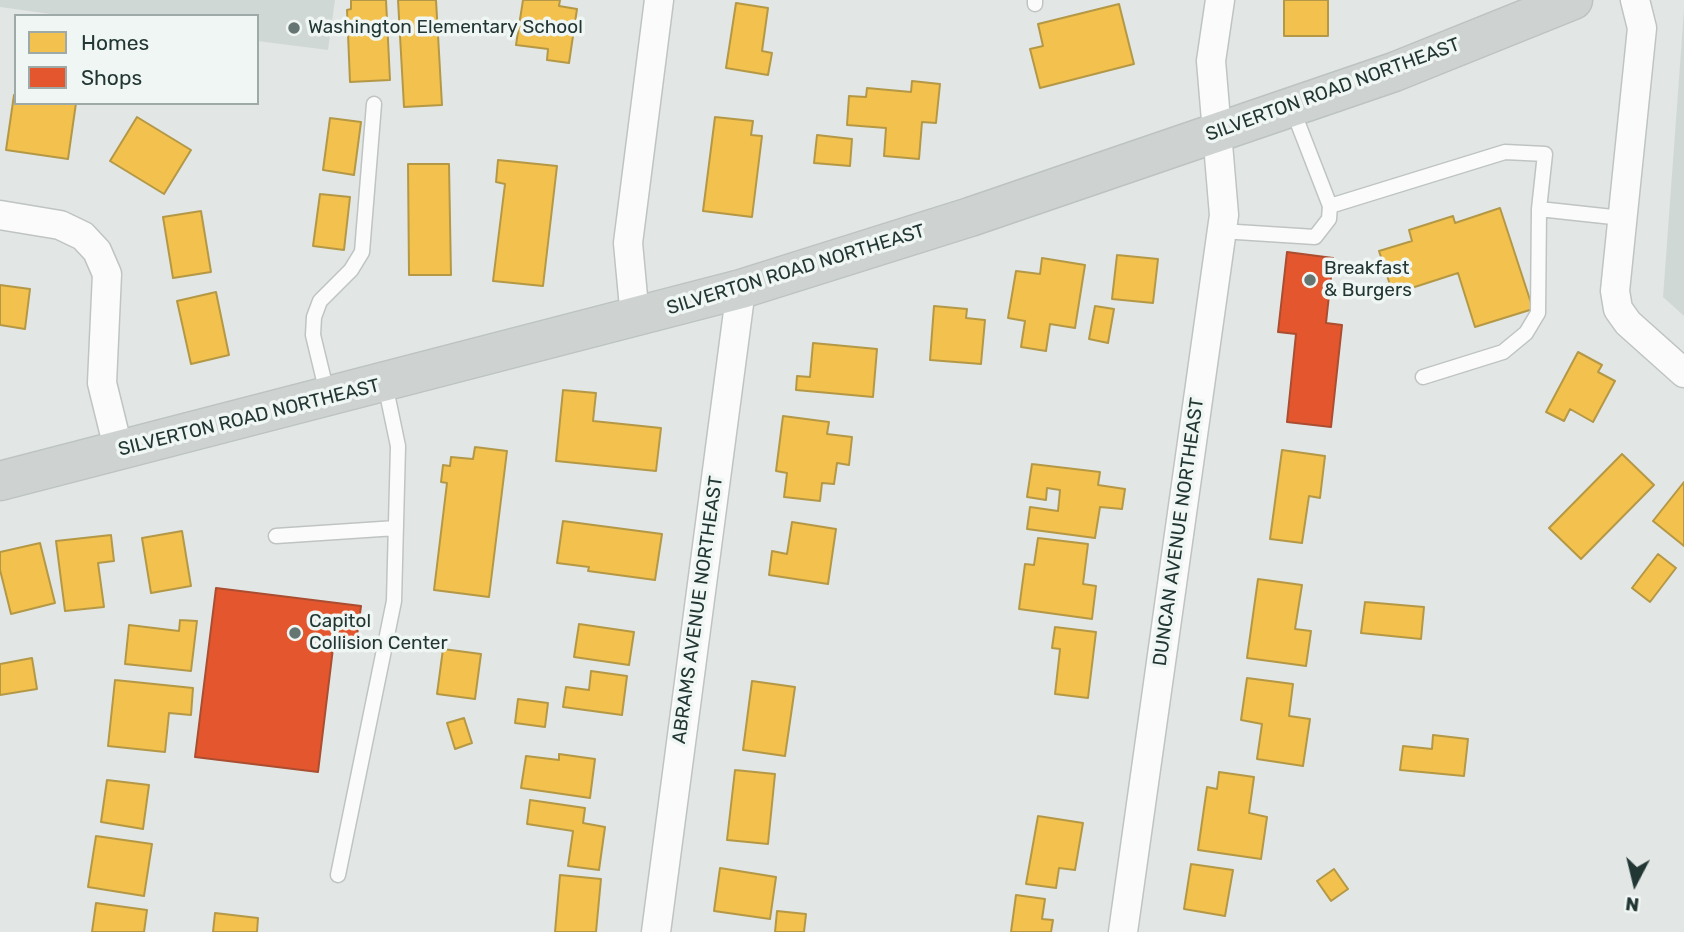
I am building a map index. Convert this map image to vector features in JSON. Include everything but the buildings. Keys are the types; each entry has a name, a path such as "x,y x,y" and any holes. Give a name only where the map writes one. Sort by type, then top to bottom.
{"main road":[{"name":"SILVERTON ROAD NORTHEAST","path":"0,481 385,384 741,289 970,217 1394,72 1573,0"}],"street":[{"path":"635,318 628,243 659,0"},
{"name":"DUNCAN AVENUE NORTHEAST","path":"1123,932 1224,215 1211,61 1220,0"},
{"path":"1634,0 1642,27 1615,291 1618,309 1628,323 1684,373"},
{"path":"0,215 60,225 83,236 97,251 107,274 102,383 119,452"},
{"name":"ABRAMS AVENUE NORTHEAST","path":"656,932 741,289"}],"lane":[{"path":"328,398 313,335 314,317 320,302 351,270 362,252 374,104"},
{"path":"1221,231 1314,237 1329,219 1330,206 1292,107"},
{"path":"1330,206 1505,152 1545,154 1539,209 1538,313 1526,333 1503,352 1423,377"},
{"path":"1539,209 1622,218"},
{"path":"338,876 394,601 398,446 385,384"},
{"path":"276,537 396,528"}],"shaded area":[{"name":"Washington Elementary School","path":"0,0 335,0 328,50 259,41 259,14 51,14 0,7"},
{"path":"1684,10 1684,316 1663,297"}],"place":[{"name":"Washington Elementary School","path":"294,28"},
{"name":"Breakfast & Burgers","path":"1310,280"},
{"name":"Capitol Collision Center","path":"295,633"}]}
